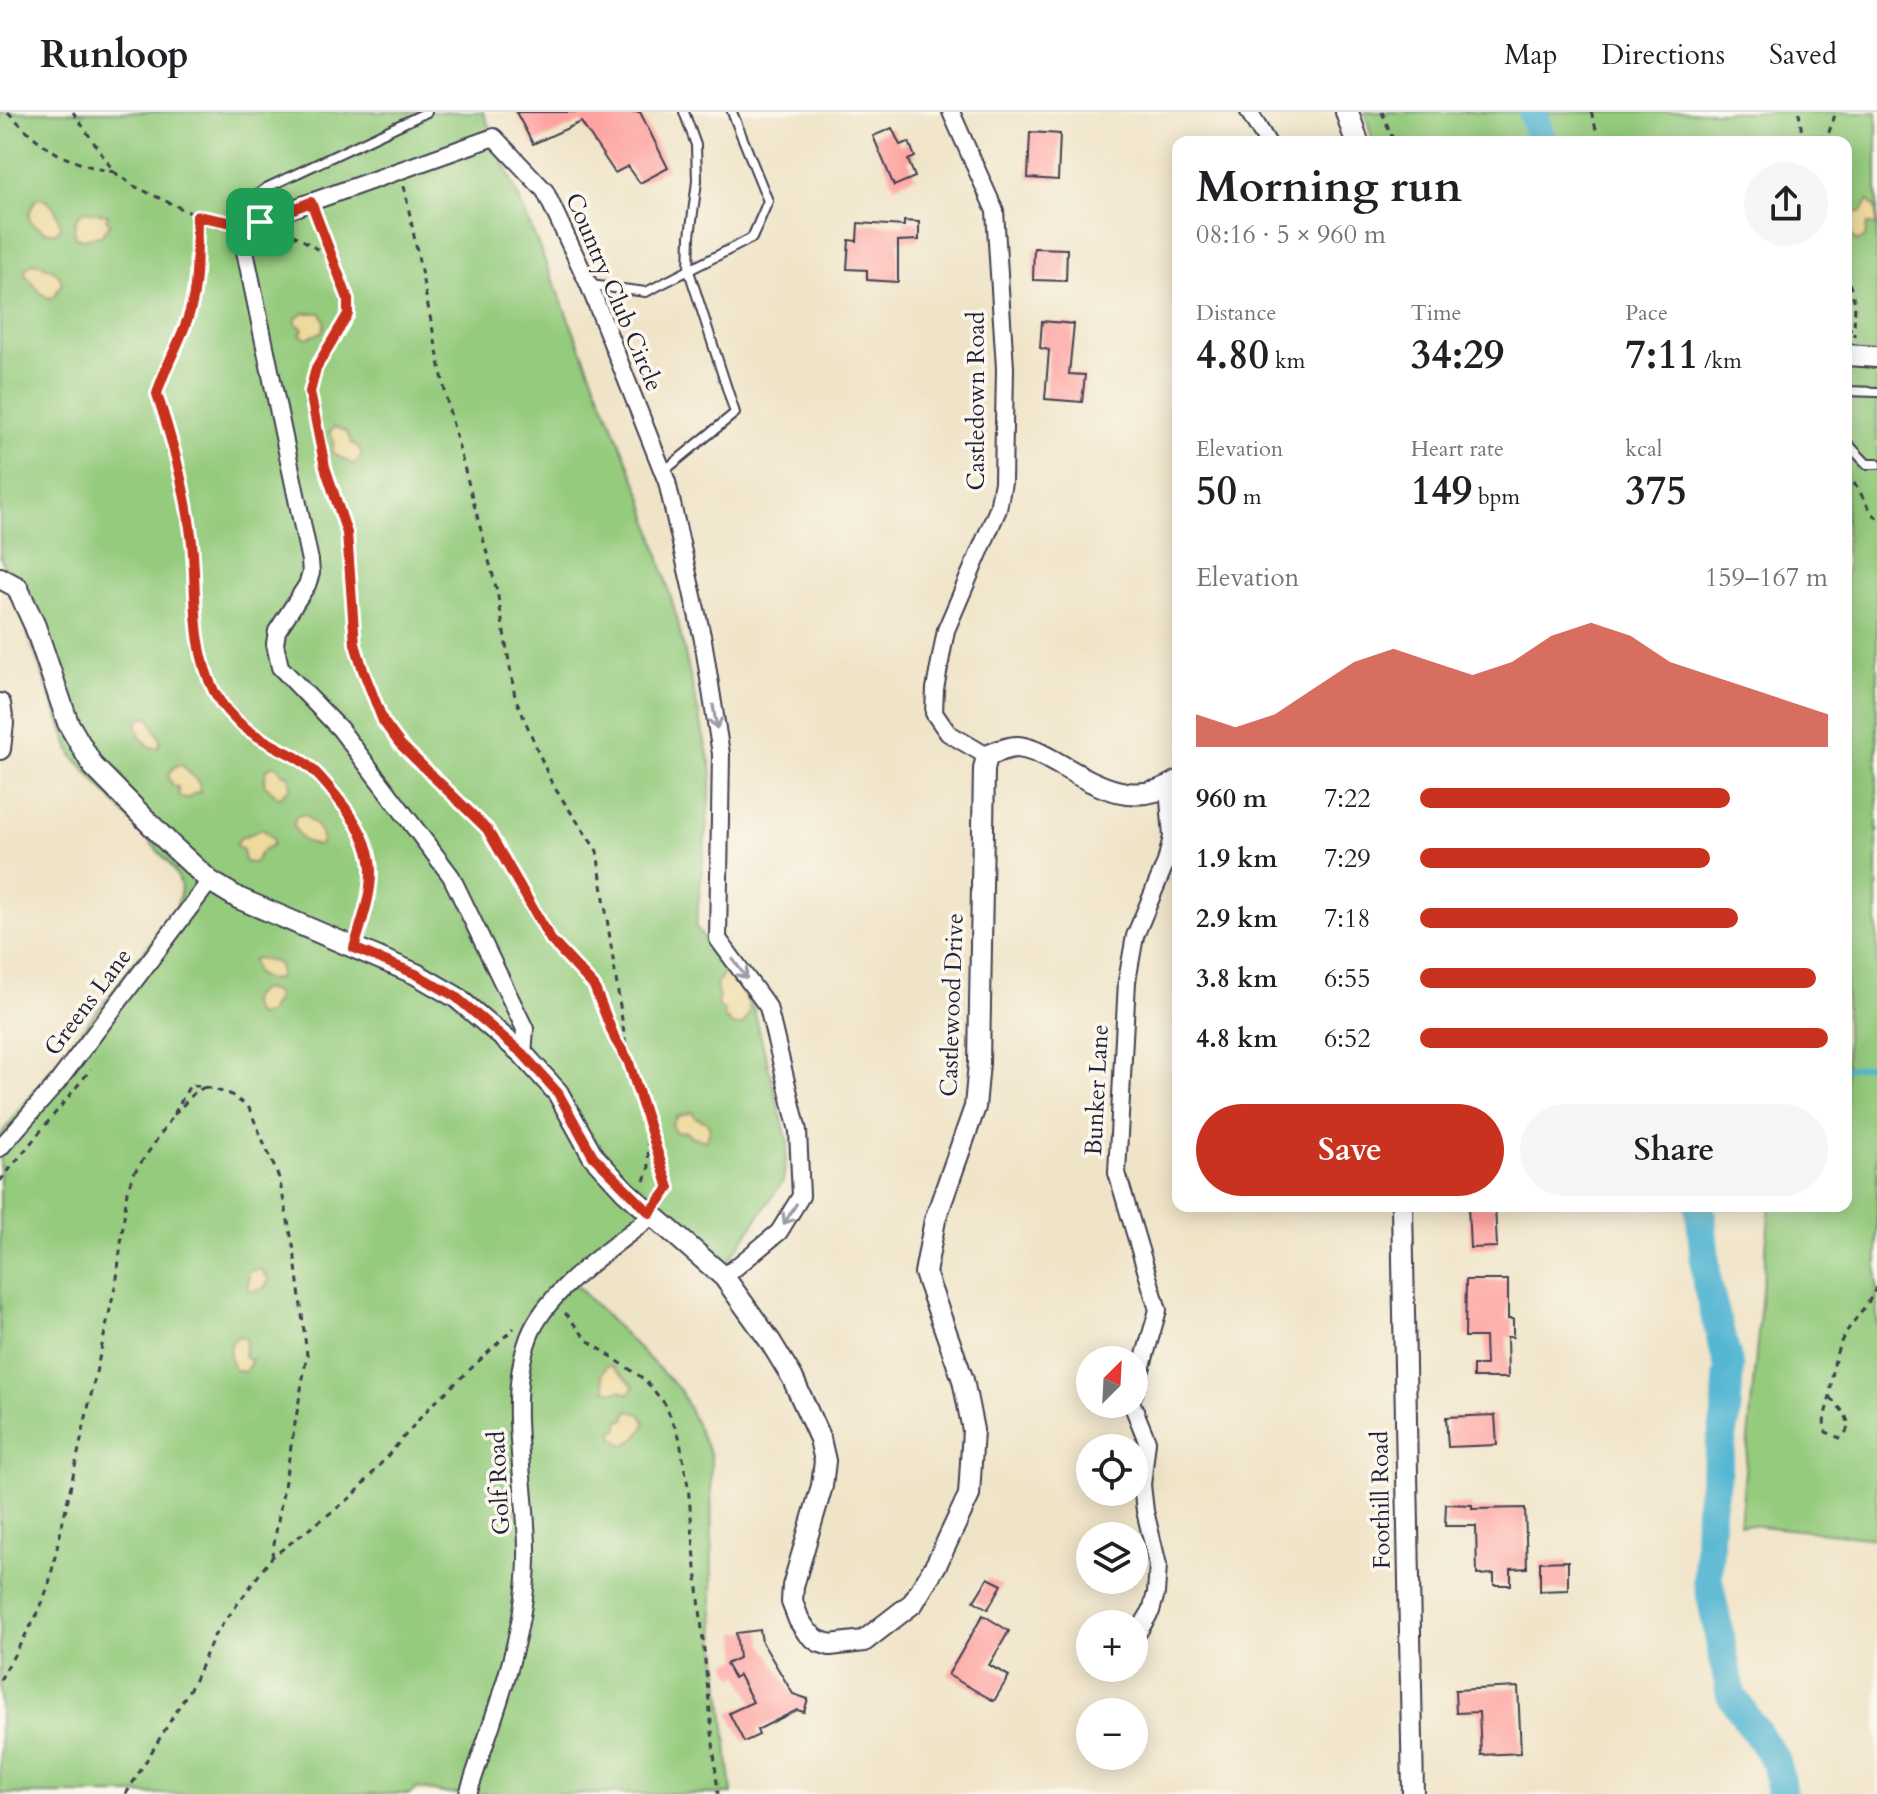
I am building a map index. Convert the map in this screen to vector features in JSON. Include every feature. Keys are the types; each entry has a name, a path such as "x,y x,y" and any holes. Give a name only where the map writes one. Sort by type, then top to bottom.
{"main road":[{"path":"1347,112 1355,136"}],"street":[{"name":"Castledown Road","path":"951,112 995,211 1005,368 1003,482 998,509 946,630 935,689 934,713 948,733 987,756"},
{"path":"1249,112 1263,136"},
{"name":"Country Club Circle","path":"241,227 494,137 545,191 589,285 663,471 703,640 721,754 718,939 768,1007 798,1131 801,1196 779,1232 724,1277"},
{"path":"241,227 310,561 311,573 307,585 277,631 275,644 280,667 340,729 451,876 525,1029 523,1054"},
{"path":"1852,355 1877,357"},
{"name":"Castlewood Drive","path":"0,578 17,587 35,626 68,723 93,766 210,881 238,898 416,974 456,997 523,1054 558,1093 593,1156 633,1198 653,1211 724,1277 792,1377 820,1439 825,1461 822,1486 793,1586 792,1602 807,1632 818,1641 830,1645 864,1641 913,1603 937,1563 969,1495 973,1430 963,1380 925,1273 935,1220 975,1107 979,1063 984,769 987,756"},
{"path":"0,704 3,723 0,749"},
{"path":"987,756 1016,747 1036,751 1101,787 1118,792 1136,794 1172,784"},
{"name":"Bunker Lane","path":"1148,1346 1158,1310 1117,1173 1127,981 1135,936 1166,862 1172,837"},
{"name":"Greens Lane","path":"0,1148 57,1083 210,881"},
{"name":"Golf Road","path":"468,1794 520,1635 527,1560 520,1416 521,1371 530,1336 553,1297 653,1211"},
{"name":"Foothill Road","path":"1402,1212 1413,1794"},
{"path":"1138,1418 1147,1441 1142,1485 1158,1565 1156,1593 1148,1616"}],"lane":[{"path":"241,227 240,209 266,188 427,112"},
{"path":"663,471 735,413 689,271 697,181 696,145 684,112"},
{"path":"589,285 646,292 752,238 768,201 732,112"},
{"path":"1852,391 1877,392"},
{"path":"1852,448 1867,464 1877,464"}],"path":[{"path":"8,112 49,151 85,166 114,172"},
{"path":"73,112 114,172 134,186 197,216 241,227"},
{"path":"1382,112 1392,136"},
{"path":"1591,112 1598,136"},
{"path":"1799,112 1802,136"},
{"path":"1826,136 1836,112"},
{"path":"401,170 448,406 497,591 515,697 552,784 597,851 628,1060 669,1188 653,1211"},
{"path":"311,202 348,299 348,314 316,368 310,392 325,467 347,533 355,644 363,670 383,721 400,744 487,829 551,940 594,986 615,1039 628,1060"},
{"path":"197,216 191,310 177,351 157,394 175,450 191,540 202,655 214,693 238,724 251,735 295,756 316,772 357,821 368,844 373,867 366,908 354,948"},
{"path":"260,222 298,237 334,260"},
{"path":"1852,293 1855,303 1854,329"},
{"path":"1852,480 1877,518"},
{"path":"0,1680 39,1611 49,1584 117,1278 127,1191 134,1173 190,1085 230,1094 249,1108 279,1178 294,1250 307,1355 272,1557"},
{"path":"173,1116 195,1092 205,1087"},
{"path":"633,1198 642,1189 649,1167 646,1122"},
{"path":"1830,1398 1849,1423 1848,1430 1840,1438 1826,1432 1823,1424 1837,1350 1877,1285"},
{"path":"553,1297 587,1340 644,1379 665,1404 679,1436 688,1486 718,1794"},
{"path":"126,1794 194,1682 214,1636 272,1557 353,1496 427,1410 517,1325"}],"green space":[{"path":"0,112 483,112 642,496 677,619 712,772 696,927 751,999 788,1143 783,1181 723,1269 653,1201 568,1277 680,1390 711,1456 712,1603 732,1794 449,1794 417,1788 410,1794 0,1794 0,1135 174,913 181,886 168,862 72,755 0,556"},
{"path":"1365,112 1877,112 1877,1538 1740,1524 1769,1212 1852,1212 1852,136 1371,136"}],"sand":[{"path":"39,198 55,209 61,228 57,232 46,232 30,222 29,213"},
{"path":"1868,201 1876,212 1875,226 1867,224 1865,237 1857,242 1852,237 1852,215 1862,212"},
{"path":"85,211 108,215 106,219 110,224 101,236 75,237 76,222"},
{"path":"33,263 51,268 58,274 62,283 54,297 46,297 25,275 25,269"},
{"path":"304,313 321,313 324,322 322,332 307,338 300,335 303,329 296,323 296,318"},
{"path":"334,427 346,431 352,444 358,447 362,455 354,465 332,453 334,439 329,433"},
{"path":"142,717 149,717 161,740 158,748 150,747 140,737 136,725"},
{"path":"178,765 182,765 199,783 200,793 196,792 187,799 179,797 178,787 173,786 168,776"},
{"path":"271,766 277,766 283,774 289,775 291,787 279,798 264,784 266,771"},
{"path":"302,814 320,831 321,844 317,846 302,840 294,827 295,817"},
{"path":"263,829 273,839 273,845 263,850 254,863 245,862 243,850 236,846 240,838"},
{"path":"257,958 277,963 280,968 278,979 267,980 256,974 252,960"},
{"path":"724,972 736,975 742,981 740,989 749,1012 741,1026 731,1025 729,1020 725,1020 724,1012 717,1004 717,985"},
{"path":"262,989 275,992 277,999 267,1014 257,1016 251,1000"},
{"path":"692,1112 695,1117 708,1123 710,1130 706,1141 684,1131 674,1131 672,1125 676,1117"},
{"path":"262,1269 269,1281 263,1289 251,1291 248,1287 249,1271"},
{"path":"239,1336 246,1339 244,1357 252,1360 245,1372 235,1370 230,1356 232,1342"},
{"path":"607,1366 612,1366 634,1386 629,1394 606,1390 602,1374"},
{"path":"627,1410 640,1414 645,1422 638,1436 623,1445 614,1438 613,1430 618,1429 621,1420 625,1420"}],"building":[{"path":"516,112 640,112 668,168 640,183 628,166 615,173 581,122 533,144"},
{"path":"892,128 900,145 909,142 915,157 908,160 915,177 894,186 873,136"},
{"path":"1030,132 1060,134 1058,180 1028,178"},
{"path":"904,221 919,222 919,240 898,241 898,282 867,280 867,270 847,269 849,240 857,241 858,223 904,226"},
{"path":"1034,248 1067,249 1066,281 1033,280"},
{"path":"1042,321 1074,324 1069,374 1085,375 1082,402 1045,399 1049,350 1040,348"},
{"path":"1468,1212 1495,1212 1497,1247 1470,1248"},
{"path":"1466,1280 1508,1280 1508,1319 1513,1319 1513,1337 1507,1337 1508,1378 1473,1378 1473,1365 1486,1365 1485,1337 1465,1337"},
{"path":"1495,1415 1497,1445 1448,1447 1446,1417"},
{"path":"1446,1504 1472,1505 1472,1509 1525,1508 1527,1568 1511,1569 1511,1585 1494,1585 1494,1574 1477,1575 1476,1526 1445,1526"},
{"path":"1568,1561 1568,1590 1540,1591 1540,1562"},
{"path":"988,1578 1002,1585 988,1609 974,1601"},
{"path":"983,1615 1009,1631 989,1665 1009,1676 994,1701 948,1675"},
{"path":"760,1630 762,1642 793,1694 808,1699 804,1712 797,1710 757,1730 759,1735 744,1742 729,1713 753,1702 739,1675 734,1678 726,1664 739,1658 736,1633"},
{"path":"1518,1687 1521,1753 1481,1755 1479,1712 1456,1713 1455,1690"}],"waterway":[{"path":"1533,112 1540,136"},
{"path":"1852,1068 1877,1064"},
{"path":"1701,1212 1707,1284 1729,1367 1726,1415 1710,1508 1708,1580 1731,1695 1776,1761 1782,1794"}],"route":[{"path":"311,202 348,299 348,314 316,368 310,392 325,467 347,533 355,644 383,721 400,744 487,829 551,940 594,986 615,1039 628,1060 669,1188 650,1213 593,1156 558,1093 523,1054 456,997 416,974 354,948 366,908 373,867 368,844 357,821 316,772 295,756 251,735 238,724 214,693 202,655 191,540 175,450 157,394 177,351 191,310 197,216 228,222 260,222 311,202"}]}
